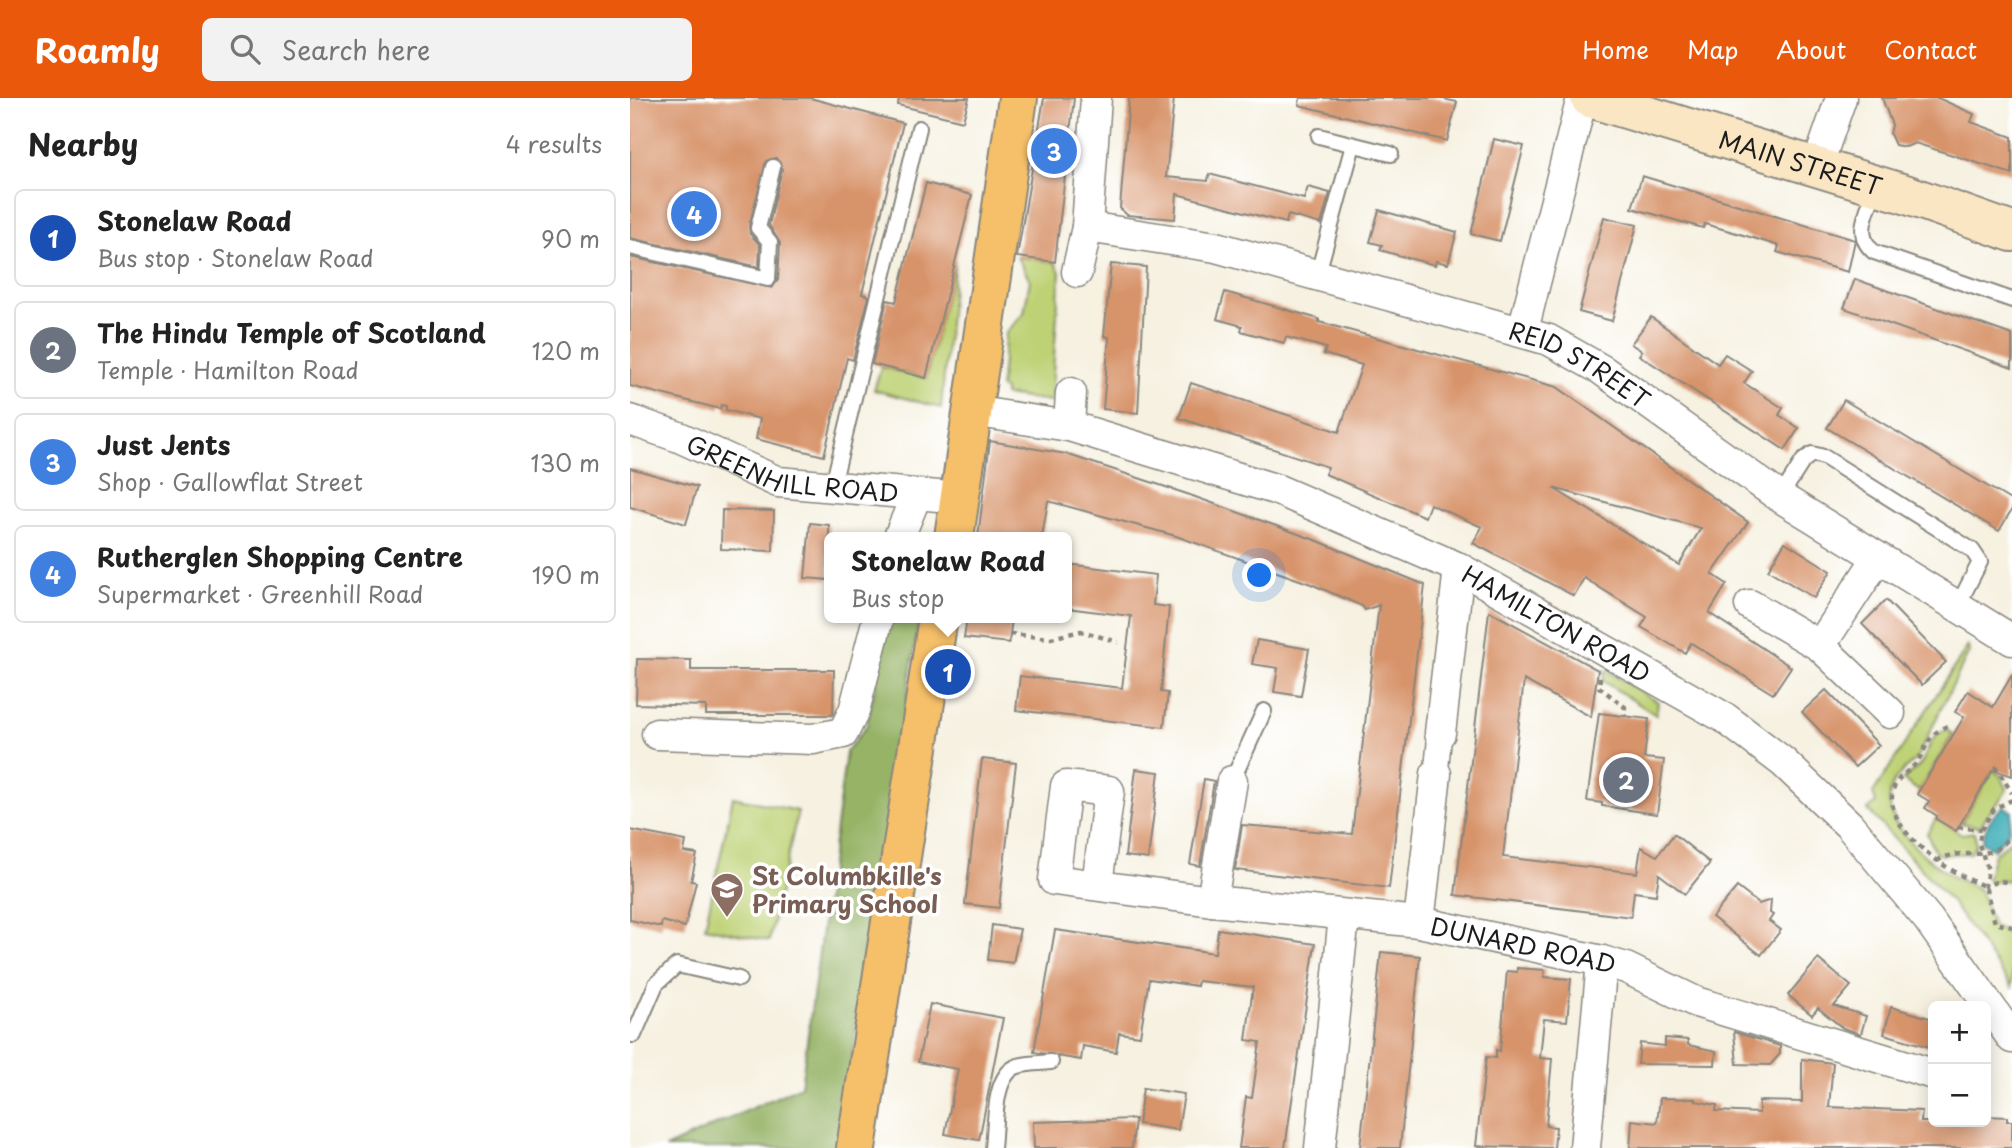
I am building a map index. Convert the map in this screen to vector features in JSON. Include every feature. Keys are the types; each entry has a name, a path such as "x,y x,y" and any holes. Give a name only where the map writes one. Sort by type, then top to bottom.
{"main road":[{"name":"MAIN STREET","path":"1590,98 1877,186 2012,232"},
{"path":"955,532 1013,110"},
{"path":"856,1148 938,623"}],"street":[{"path":"1077,272 1087,227 1096,98"},
{"path":"1523,330 1582,98"},
{"path":"1817,167 1841,98"},
{"name":"REID STREET","path":"1087,227 1216,247 1523,330 1549,340 1602,370 1780,497 2012,640"},
{"path":"1069,426 1071,393"},
{"name":"HAMILTON ROAD","path":"972,411 1069,426 1278,490 1459,568 1725,718 1783,762 1849,825 1928,919 1980,1001"},
{"name":"GREENHILL ROAD","path":"630,420 679,437 778,482 832,489 961,498"},
{"path":"901,532 916,496"},
{"path":"1820,646 1877,559"},
{"path":"1419,922 1459,568"},
{"path":"1750,605 1820,646 1890,713"},
{"path":"657,734 813,739 843,733 854,711 877,623"},
{"path":"1212,901 1232,781"},
{"name":"DUNARD ROAD","path":"1097,885 1212,901 1419,922 1602,961 1626,968 1696,1002 1928,1072"},
{"path":"1320,1148 1345,915"},
{"path":"1585,1148 1602,961"},
{"name":"HAMILTON ROAD","path":"1991,1014 2012,1038"}],"lane":[{"path":"832,489 919,128"},
{"path":"1320,136 1391,153"},
{"path":"1318,273 1353,145"},
{"path":"630,247 768,279 770,242 758,228 773,167"},
{"path":"1877,186 1861,233 1864,244 1874,252 2012,300"},
{"path":"1780,497 1803,461 1812,454 1824,457 1972,550 1980,562 1957,607"},
{"path":"1232,781 1264,711"},
{"path":"630,1035 635,1035 656,984 677,965 739,979"},
{"path":"993,1148 1000,1088 1005,1076 1016,1066 1052,1062"}],"path":[{"path":"1010,634 1051,638 1081,631 1118,642"},
{"path":"1611,696 1625,707 1624,716"},
{"path":"1947,726 1926,739 1921,756 1913,767 1901,774 1893,789 1891,807 1900,824 1937,861 1966,880 1985,886 1999,881 2006,882"},
{"path":"1995,766 2012,793"},
{"path":"2012,800 1994,809 1981,830 1981,856 1988,870 1985,886 1995,923 2012,928"},
{"path":"1958,827 1981,830"},
{"path":"1937,861 1947,855 1981,856 1995,851 2012,834"}],"green space":[{"path":"1017,257 1055,262 1060,272 1051,401 1004,395 1004,389 1000,388 1006,333 1024,313 1030,280"},
{"path":"955,260 941,408 874,390 881,367 926,378"},
{"path":"888,623 918,623 838,1148 665,1148 801,1086 846,752 867,725"},
{"path":"1968,646 1969,652 1918,756 1896,779 1889,802 1898,827 1917,849 1953,877 1980,890 1993,926 2012,934 2012,987 1952,903 1868,810 1876,803 1873,793"},
{"path":"1605,670 1658,702 1656,715 1603,681"},
{"path":"1947,730 1953,734 1919,791 1903,780 1921,764 1935,737"},
{"path":"1993,770 2001,776 2007,789 2004,794 1980,827 1961,823"},
{"path":"733,797 798,811 769,941 705,927"},
{"path":"1936,819 1962,834 1975,832 1976,845 1970,853 1940,855 1935,852 1927,833"},
{"path":"2012,839 2012,872 2007,881 2000,879 1991,883 1987,879 1994,854"}],"water":[{"path":"2004,806 2012,812 2008,833 1994,849 1982,842 1983,836 1989,822"}],"building":[{"path":"630,98 810,98 903,123 862,294 869,296 853,360 847,358 824,456 756,439 760,419 726,410 726,406 721,405 720,409 630,386 630,257 772,288 778,280 780,243 769,225 782,169 776,158 766,161 749,226 750,234 760,245 759,267 630,238"},
{"path":"899,98 969,98 963,121 898,105"},
{"path":"1044,98 1074,98 1055,262 1017,257"},
{"path":"1129,98 1174,98 1166,177 1208,181 1209,174 1304,199 1308,187 1330,193 1321,224 1288,215 1286,223 1177,194 1175,219 1127,215 1120,208"},
{"path":"1300,98 1439,98 1457,102 1447,141 1299,105"},
{"path":"1882,98 1938,98 1974,114 1971,122 2012,137 2012,174 1915,143 1906,147 1895,145 1890,134 1892,125"},
{"path":"1494,139 1524,146 1500,241 1471,234"},
{"path":"1642,176 1855,240 1848,272 1777,252 1779,246 1740,234 1705,224 1703,228 1632,208"},
{"path":"926,183 972,195 926,378 872,364 887,300 896,302"},
{"path":"1379,210 1457,232 1448,264 1436,261 1435,265 1380,250 1382,245 1370,242"},
{"path":"1604,217 1637,225 1612,321 1579,312"},
{"path":"1111,264 1146,267 1138,413 1103,409 1109,337 1104,336"},
{"path":"1855,279 2012,335 2012,368 1844,308"},
{"path":"1225,292 1319,319 1319,322 1557,387 1748,522 1712,574 1727,584 1709,613 1791,667 1773,694 1691,643 1685,653 1641,627 1647,617 1584,578 1574,596 1473,543 1482,527 1430,504 1425,517 1325,474 1328,467 1179,418 1191,383 1339,432 1362,365 1324,354 1326,348 1286,337 1284,343 1241,331 1242,326 1217,319","holes":["1553,488 1701,528 1679,565"]},
{"path":"1651,317 1718,364 1725,354 1752,371 1744,383 1783,408 1779,415 1799,428 1785,450 1639,355 1642,351 1631,344"},
{"path":"1844,400 2012,501 2012,509 1999,531 1827,428"},
{"path":"990,441 1066,454 1187,494 1318,541 1425,585 1389,888 1235,870 1242,825 1352,834 1379,605 1365,610 1362,606 1311,584 1176,536 1048,501 1043,532 979,532"},
{"path":"630,468 697,487 686,524 630,507"},
{"path":"722,510 774,511 773,551 721,549"},
{"path":"810,523 829,525 829,532 824,532 824,580 805,578"},
{"path":"1785,542 1831,571 1814,598 1768,570"},
{"path":"1072,565 1156,575 1153,605 1169,607 1161,692 1168,693 1164,727 1016,710 1020,676 1122,688 1131,616 1072,609"},
{"path":"1886,600 1946,662 1922,685 1862,624"},
{"path":"1489,611 1598,670 1591,717 1524,680 1503,857 1637,873 1641,847 1657,856 1674,834 1710,863 1685,894 1659,874 1656,895 1634,892 1631,917 1455,895"},
{"path":"966,623 1011,623 1009,643 964,638"},
{"path":"1257,640 1309,649 1301,696 1274,692 1278,668 1252,664"},
{"path":"637,659 691,660 691,670 834,670 833,713 706,715 706,706 636,704"},
{"path":"2012,675 2012,776 1993,770 1956,831 1936,819 1937,816 1925,808 1929,801 1917,794 1964,717 1955,712 1968,691 1993,707"},
{"path":"1826,690 1879,745 1855,767 1802,712"},
{"path":"1599,713 1649,719 1644,758 1664,760 1657,814 1602,806 1602,803 1587,801"},
{"path":"982,759 1016,763 999,908 965,904"},
{"path":"1136,769 1159,772 1148,859 1125,856"},
{"path":"1204,779 1214,781 1200,866 1190,864"},
{"path":"630,830 686,841 684,852 697,854 691,881 696,882 685,927 662,921 661,927 630,920"},
{"path":"1737,887 1759,904 1771,900 1770,913 1773,915 1769,921 1781,930 1761,955 1712,917"},
{"path":"992,925 1020,929 1013,963 988,960"},
{"path":"1218,929 1315,944 1285,1148 1239,1148 1246,1097 1252,1098 1260,1042 1246,1040 1253,987 1198,981 1197,986 1149,979 1140,1036 1119,1033 1116,1052 1083,1046 1081,1060 1034,1052 1055,930 1215,953"},
{"path":"1381,952 1420,956 1400,1148 1360,1148"},
{"path":"1818,959 1851,986 1834,1006 1866,1016 1861,1034 1843,1028 1818,1008 1812,1015 1788,995"},
{"path":"1517,968 1545,970 1544,977 1571,979 1567,1021 1544,1019 1540,1058 1552,1059 1546,1126 1556,1127 1554,1148 1476,1146 1486,1057 1496,1058 1496,1050 1500,1051 1507,971 1517,972"},
{"path":"930,1004 1003,1018 979,1140 945,1134 958,1069 918,1062"},
{"path":"1891,1007 1928,1018 1928,1047 1884,1034"},
{"path":"1734,1032 1780,1046 1780,1054 1770,1065 1737,1064"},
{"path":"1665,1038 1688,1040 1688,1045 1716,1051 1715,1065 1638,1064 1640,1043 1665,1046"},
{"path":"1802,1059 1833,1063 1829,1107 1922,1111 1921,1122 1928,1122 1928,1127 1991,1127 1991,1116 2007,1117 2007,1121 2012,1121 2012,1148 1630,1148 1632,1120 1657,1123 1660,1098 1696,1099 1717,1105 1716,1111 1759,1113 1759,1101 1802,1102"},
{"path":"1143,1088 1184,1094 1178,1130 1138,1124"},
{"path":"1135,1119 1132,1148 1034,1148 1033,1122"}],"place":[{"name":"Just Jents","path":"1054,151"},
{"name":"Rutherglen Shopping Centre","path":"694,214"},
{"name":"Stonelaw Road","path":"948,672"},
{"name":"The Hindu Temple of Scotland","path":"1626,780"},
{"name":"St Columbkille's Primary School","path":"727,919"}]}
